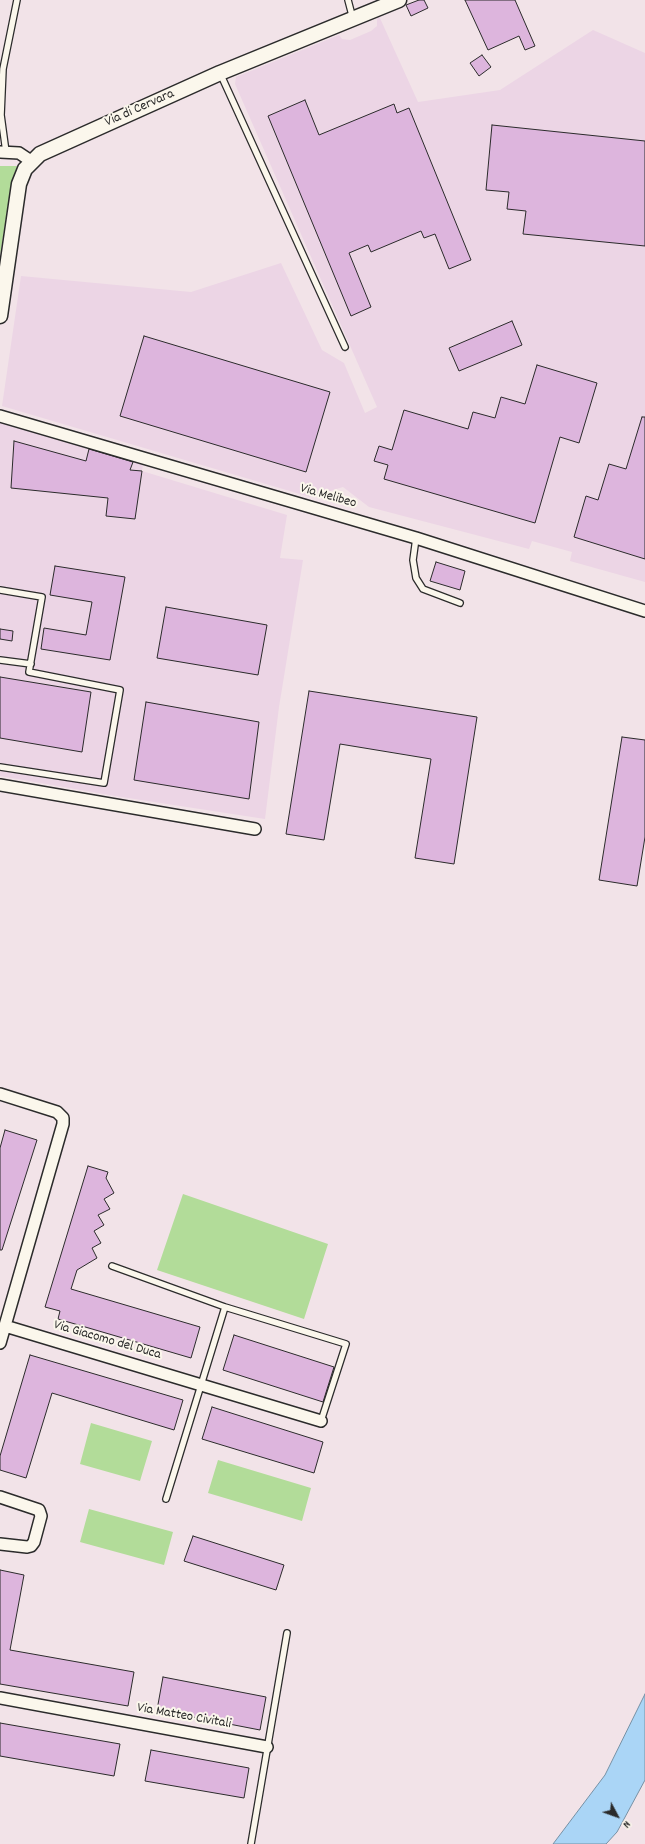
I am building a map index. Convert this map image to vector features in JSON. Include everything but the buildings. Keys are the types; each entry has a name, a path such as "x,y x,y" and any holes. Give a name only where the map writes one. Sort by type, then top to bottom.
{"street":[{"name":"Via di Cervara","path":"0,316 19,184 31,161 49,149 220,73 399,0"},
{"path":"3,152 19,153 31,161"},
{"name":"Via Melibeo","path":"0,416 416,538 645,611"},
{"path":"0,785 255,828"},
{"path":"0,1094 57,1112 63,1118 63,1124 0,1343"},
{"name":"Via Giacomo del Duca","path":"5,1326 321,1421"},
{"path":"0,1497 38,1510 41,1516 34,1542 31,1546 0,1544"},
{"name":"Via Matteo Civitali","path":"0,1698 267,1747"}],"lane":[{"path":"3,152 0,115 3,69 17,0"},
{"path":"348,0 353,19"},
{"path":"220,73 345,347"},
{"path":"416,538 413,560 416,578 423,589 460,603"},
{"path":"0,590 42,597 29,672 120,690 104,783 0,767"},
{"path":"0,660 31,664"},
{"name":"Via Giacomo del Duca","path":"112,1266 225,1306 346,1344 321,1421"},
{"path":"166,1499 225,1306"},
{"path":"251,1844 287,1633"}],"shaded area":[{"path":"379,16 418,102 500,90 593,30 645,53 645,582 570,561 572,552 532,541 529,549 369,507 343,487 310,497 2,406 21,276 191,292 281,263 322,350 344,363 365,413 377,407 235,84 236,77 339,35 342,39 350,40 371,31 377,26 377,17"},
{"path":"0,423 143,465 142,471 287,515 280,558 303,560 279,707 265,819 115,796 0,776"}],"green space":[{"path":"0,166 17,166 12,180 0,255"},
{"path":"183,1194 328,1244 304,1319 157,1270"},
{"path":"91,1423 152,1441 140,1481 80,1464"},
{"path":"218,1460 311,1488 302,1521 208,1493"},
{"path":"89,1509 173,1532 164,1565 80,1542"}],"water":[{"path":"645,1694 645,1780 617,1832 606,1844 553,1844 605,1775"}]}
